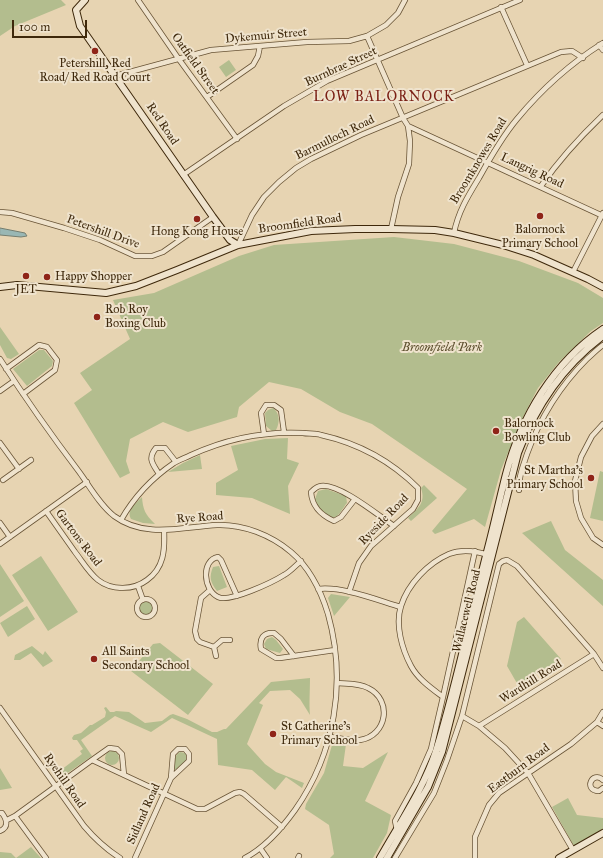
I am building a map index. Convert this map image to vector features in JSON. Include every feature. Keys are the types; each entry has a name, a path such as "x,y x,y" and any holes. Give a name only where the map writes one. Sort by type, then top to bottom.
{"street":[{"name":"Red Road","path":"85,0 76,10 80,26 213,217 230,240 238,244"},
{"name":"Oatfield Street","path":"138,0 178,58 208,97 236,139"},
{"name":"Dykemuir Street","path":"115,76 211,50 307,42 350,41 368,36 386,25 398,13 405,0"},
{"name":"Burnbrae Street","path":"183,175 284,106 328,81 520,0"},
{"path":"501,8 527,65"},
{"path":"368,36 403,118 408,126 410,141 409,164 398,197 391,229"},
{"path":"601,44 603,50"},
{"name":"Broomknowes Road","path":"454,233 456,222 462,208 488,162 516,120 547,86 601,44"},
{"path":"208,97 252,65 258,56 260,46"},
{"name":"Barmulloch Road","path":"238,244 252,215 264,197 296,168 311,159 341,144 561,52 572,51 583,58"},
{"path":"541,186 558,162 582,135 603,115"},
{"name":"Langrig Road","path":"408,126 603,214"},
{"name":"Petershill Drive","path":"0,212 12,213 64,228 100,240 135,256 152,256 163,252 213,217"},
{"path":"572,272 603,214"},
{"name":"Broomfield Road","path":"0,287 17,285 106,292 136,286 238,244 312,231 355,229 435,230 454,233 503,245 534,255 603,287"},
{"name":"Wallacewell Road","path":"380,858 428,787 442,752 489,555 518,452 535,413 558,371 588,340 603,329"},
{"name":"Wallacewell Road","path":"546,391 582,353 603,336"},
{"path":"6,369 39,345 47,347 57,360 55,370 23,394"},
{"path":"519,490 519,483 524,462 532,439 545,413 555,397 578,369 603,345"},
{"name":"Rye Road","path":"0,359 23,394 106,508 121,520 139,528 164,530 218,525 252,530 284,546 301,561 318,589 331,628 335,650 337,683 336,707 330,737 311,785 282,827 260,848"},
{"path":"0,391 14,381"},
{"path":"546,391 555,397"},
{"path":"264,434 261,413 266,405 274,405 281,410 284,432"},
{"path":"603,424 592,436 581,457 575,481 576,501 581,518 593,538 603,545"},
{"name":"Ryeside Road","path":"121,520 142,490 159,474 176,462 202,450 232,441 264,434 284,432 320,434 363,448 409,478 418,488 418,500 413,509 371,546 359,564 349,592"},
{"path":"0,443 19,469"},
{"path":"159,474 151,461 152,453 156,448 165,448 176,462"},
{"path":"3,480 31,460"},
{"path":"0,544 87,482"},
{"path":"355,499 341,517 334,521 326,518 316,509 312,500 311,492 317,487 323,485 339,490 355,499 394,526"},
{"name":"Gartons Road","path":"46,512 85,565 98,580 106,585 116,588 138,586"},
{"path":"0,523 10,537"},
{"path":"143,600 138,586 152,577 162,561 165,547 164,530"},
{"path":"443,697 421,680 411,666 403,646 399,626 401,607 411,585 428,566 450,554 475,551 489,555"},
{"name":"Wallacewell Road","path":"387,858 399,831 395,821 416,783 431,749 475,551"},
{"path":"237,596 221,560 218,557 214,558 210,561 206,578 210,590 218,597 222,598 237,596 283,576 301,561"},
{"name":"Wallacewell Road","path":"394,858 434,793 447,760 462,716 499,564 507,560 516,566 594,654"},
{"path":"318,589 328,588 349,592 401,607"},
{"path":"210,590 202,598 195,631 197,639 200,642 214,647"},
{"path":"143,600 150,600 154,604 155,611 147,617 141,616 137,610 138,604 143,600"},
{"path":"470,631 482,634"},
{"path":"294,656 281,639 274,633 266,634 261,638 261,649 276,658 294,656 335,650"},
{"path":"214,647 222,640 230,640"},
{"path":"214,647 216,656"},
{"path":"594,654 603,668"},
{"name":"Wardhill Road","path":"479,726 594,654"},
{"path":"330,737 347,740 362,740 376,733 380,729 384,718 383,705 379,696 374,692 360,685 337,683"},
{"name":"Ryehill Road","path":"0,708 84,826 97,841 120,858"},
{"name":"Eastburn Road","path":"475,858 475,837 489,804 499,793 571,744 597,722 603,712"},
{"path":"462,716 479,726 505,748 528,773 573,850"},
{"path":"597,722 603,726"},
{"path":"7,820 15,816 110,748 117,749 122,754 124,775"},
{"name":"Sidland Road","path":"135,858 171,778 173,754 178,749 185,749 189,754 189,761 171,778"},
{"path":"92,760 197,809 202,810 235,793 240,792 282,827"},
{"path":"603,779 598,777 594,778 591,781 591,786 595,791 599,791 603,788"},
{"path":"0,813 2,813 7,820 7,825 2,831 0,831"},
{"path":"15,816 46,858"},
{"path":"559,858 603,833"},
{"path":"245,858 260,848 267,858"}],"green space":[{"path":"0,0 61,0 66,5 15,26 0,36"},
{"path":"229,60 236,70 226,77 219,67"},
{"name":"Broomfield Park","path":"394,237 454,244 519,261 578,283 603,298 603,323 591,331 559,362 538,388 520,423 501,470 485,527 474,519 435,534 432,531 467,489 372,424 340,412 301,389 269,382 239,407 237,417 188,432 163,422 130,439 126,461 130,473 120,478 74,403 92,390 80,373 130,339 113,300 154,293 239,256 274,245"},
{"path":"0,327 19,354 11,359 7,358 0,345"},
{"path":"39,350 44,350 53,361 52,366 27,386 13,369"},
{"path":"273,408 278,415 279,421 276,430 272,431 266,426 265,413"},
{"path":"288,438 287,459 299,463 288,486 290,514 252,498 216,495 216,483 238,470 231,446 265,439"},
{"path":"200,455 202,469 168,472 183,463"},
{"path":"600,471 603,472 603,521 590,518"},
{"path":"424,485 437,498 411,521 408,518 422,501 421,488"},
{"path":"326,489 346,496 347,503 334,518 323,513 315,499 318,491"},
{"path":"142,497 145,512 155,524 143,523 131,519 131,510"},
{"path":"551,521 565,550 603,580 603,606 522,533"},
{"path":"41,556 78,612 48,631 12,575"},
{"path":"0,564 24,601 0,617"},
{"path":"219,566 227,587 217,591 213,585 211,574 213,567"},
{"path":"331,594 350,597 334,616 328,598"},
{"path":"146,601 151,603 153,608 151,613 146,615 141,613 139,608 141,603"},
{"path":"27,606 35,619 8,637 0,623"},
{"path":"524,617 561,659 518,685 507,666 517,622"},
{"path":"272,637 283,649 280,653 266,649 264,644 267,639"},
{"path":"160,643 213,684 188,715 131,671 153,644"},
{"path":"32,646 43,655 45,651 53,661 43,667 31,653 20,660 14,660 15,655"},
{"path":"310,678 310,715 300,699 290,690 270,691 259,703 263,705 247,744 265,764 276,772 304,783 302,788 286,777 275,790 252,770 218,765 217,739 172,718 151,732 115,716 81,740 92,756 59,779 44,759 49,760 55,769 58,767 61,770 82,754 80,751 83,749 77,740 73,740 72,738 74,735 81,733 90,725 105,717 106,712 104,708 106,707 110,712 129,712 145,723 162,721 173,714 187,719 212,732 217,732 226,729 271,682"},
{"path":"336,742 346,744 343,766 363,768 388,752 365,801 391,815 387,833 373,858 330,858 334,854 329,825 305,809 306,804 324,773 332,745"},
{"path":"109,751 115,751 119,755 119,761 115,765 109,765 105,761 105,755"},
{"path":"180,752 186,753 187,760 176,770 174,768 175,759"},
{"path":"0,768 12,788 0,790"},
{"path":"568,798 577,815 603,818 603,829 574,846 552,807"},
{"path":"31,847 41,858 16,858"},
{"path":"0,852 11,853 16,858 0,858"}],"water":[{"path":"0,228 25,233 27,236 21,237 0,235"}],"place":[{"name":"Petershill, Red Road/ Red Road Court","path":"95,51"},
{"name":"Balornock Primary School","path":"540,216"},
{"name":"Hong Kong House","path":"197,219"},
{"name":"JET","path":"26,276"},
{"name":"Happy Shopper","path":"47,277"},
{"name":"Rob Roy Boxing Club","path":"97,317"},
{"name":"Balornock Bowling Club","path":"496,431"},
{"name":"St Martha's Primary School","path":"591,478"},
{"name":"All Saints Secondary School","path":"94,659"},
{"name":"St Catherine's Primary School","path":"273,734"}],"district":[{"name":"LOW BALORNOCK","path":"384,98"}]}
